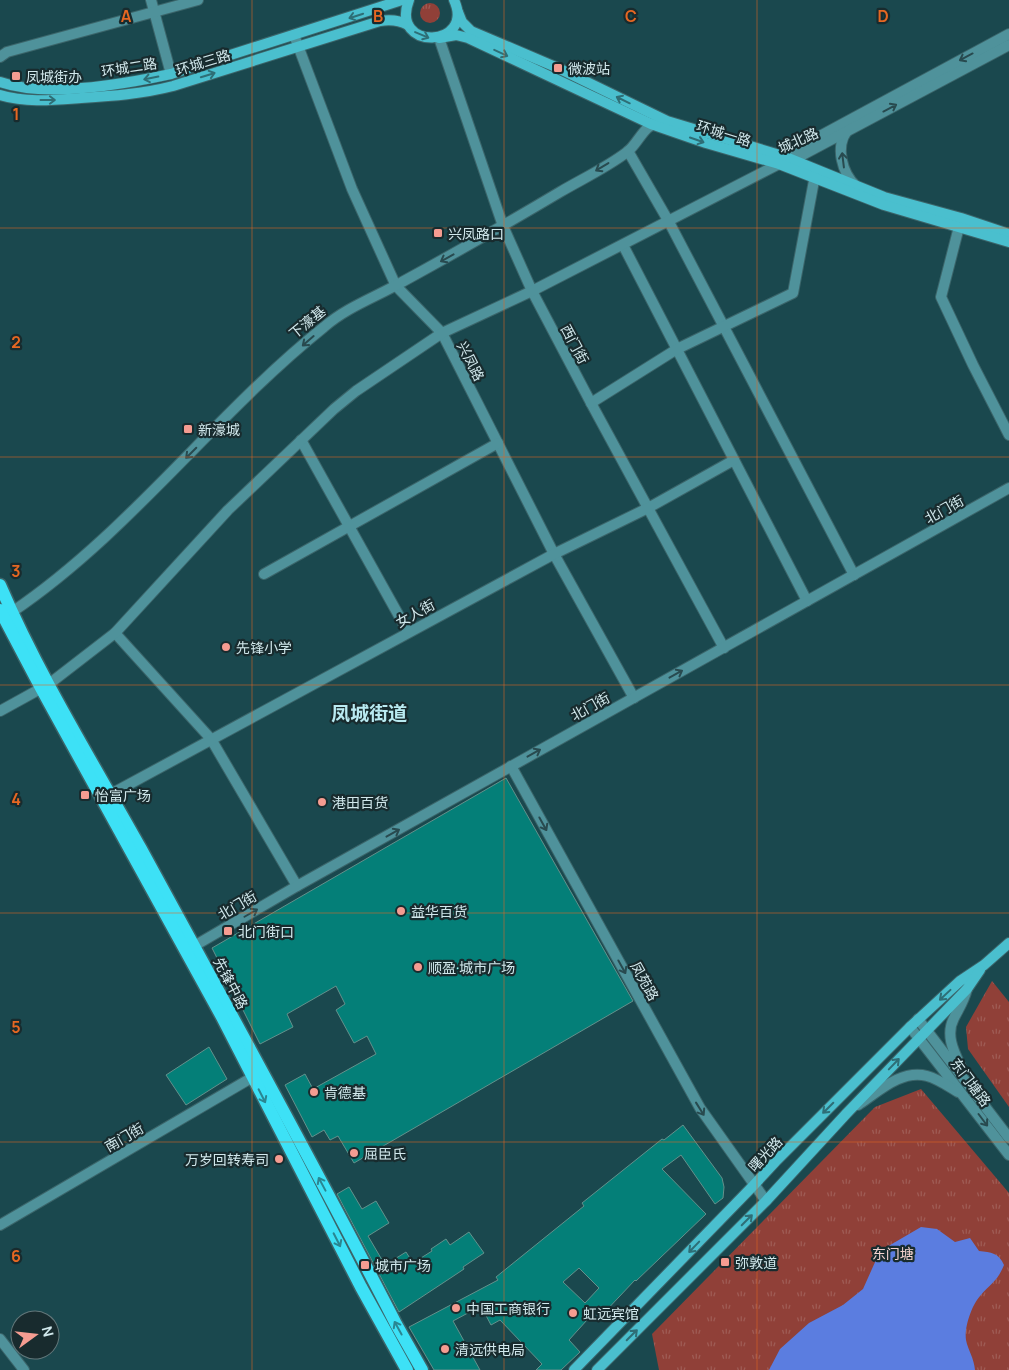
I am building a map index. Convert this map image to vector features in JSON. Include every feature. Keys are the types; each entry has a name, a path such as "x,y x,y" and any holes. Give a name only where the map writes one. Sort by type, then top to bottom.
{"main road":[{"name":"环城二路","path":"0,82 14,87 50,89 114,85 171,74 402,0"},
{"path":"408,25 405,16 409,0"},
{"path":"439,38 453,28 457,20 456,4"},
{"name":"环城一路","path":"456,4 462,22 472,31 558,68 667,121 781,160 884,205 1009,234"},
{"name":"环城三路","path":"0,94 13,99 50,101 148,92 389,20 396,20 408,25"},
{"name":"环城一路","path":"408,25 421,37 430,39 456,35 468,38 651,124 706,143 781,160 793,160 815,174 960,222 1009,242"},
{"name":"先锋中路","path":"0,585 3,616 111,794 190,949 222,1017 257,1075 422,1370"},
{"name":"先锋中路","path":"45,686 190,949"},
{"name":"曙光路","path":"574,1370 776,1161 914,1023 960,981 984,965 1009,943"},
{"name":"曙光路","path":"597,1370 766,1201 847,1113 967,989 984,965"},
{"name":"先锋中路","path":"257,1075 361,1287 407,1370"}],"street":[{"path":"151,0 171,74"},
{"path":"0,57 7,52 198,0"},
{"name":"城北路","path":"0,711 45,686 115,634 228,510 356,390 442,333 532,291 668,222 1009,34"},
{"name":"兴凤路","path":"294,35 352,188 396,286 442,333 554,554 634,698"},
{"name":"西门街","path":"439,38 504,226 532,291 724,648"},
{"name":"城北路","path":"793,160 1009,45"},
{"path":"651,124 667,121"},
{"name":"下濠基","path":"3,616 60,577 83,557 275,369 325,325 356,305 396,286 504,226 628,151 651,124"},
{"path":"847,131 843,137 842,164 849,180 856,186"},
{"path":"628,151 724,326 854,575"},
{"path":"591,403 677,349 793,293 815,174"},
{"path":"960,222 941,296 972,365 1009,435"},
{"path":"623,245 806,601"},
{"path":"301,440 408,632"},
{"path":"264,574 498,443"},
{"name":"女人街","path":"111,794 408,632 554,554 648,508 734,460"},
{"name":"北门街","path":"190,949 297,886 1009,488"},
{"path":"115,634 211,739 297,886"},
{"name":"凤苑路","path":"511,766 700,1108 753,1186 766,1201"},
{"path":"967,989 964,1001 951,1025 950,1038 967,1092"},
{"name":"东门塘路","path":"914,1023 967,1092 1009,1155"},
{"name":"南门街","path":"0,1226 257,1075"},
{"path":"847,1113 891,1083 907,1075 927,1076 967,1092"},
{"name":"东门塘路","path":"967,1092 1009,1138"},
{"path":"0,1339 24,1370"}],"green space":[{"path":"426,3 434,3 440,9 440,17 434,23 426,23 420,17 420,9"},
{"path":"992,981 1009,1002 1009,1107 968,1049 966,1027"},
{"name":"东门塘","path":"921,1089 1009,1193 1009,1370 659,1370 652,1334 875,1107"}],"water":[{"name":"东门塘","path":"921,1227 937,1229 955,1242 970,1238 979,1251 994,1254 1000,1258 1004,1265 996,1279 977,1300 967,1323 966,1340 975,1370 769,1370 780,1349 809,1323 843,1305 863,1289 880,1251"}],"building":[{"name":"顺盈·城市广场","path":"506,778 633,1001 354,1163 338,1136 330,1140 324,1130 312,1137 285,1085 305,1074 313,1089 376,1054 367,1036 354,1043 336,1010 345,1004 336,986 287,1014 293,1027 260,1044 212,948"},
{"path":"209,1047 227,1079 186,1105 166,1075"},
{"path":"683,1125 722,1178 724,1187 723,1198 715,1204 681,1155 662,1169 706,1214 635,1280 602,1315 596,1310 569,1340 580,1352 561,1370 536,1370 542,1364 500,1320 491,1325 481,1306 453,1321 480,1370 434,1370 409,1327 498,1280 496,1277 584,1206 582,1203 662,1139 664,1140","holes":["579,1268 599,1288 585,1303 563,1282"]},
{"path":"349,1187 362,1209 376,1201 389,1223 368,1236 385,1265 406,1252 413,1263 446,1239 450,1245 469,1232 484,1253 463,1267 464,1269 399,1312 337,1194"}],"place":[{"name":"微波站","path":"558,68"},
{"name":"凤城街办","path":"16,76"},
{"name":"兴凤路口","path":"438,233"},
{"name":"新濠城","path":"188,429"},
{"name":"先锋小学","path":"226,647"},
{"name":"怡富广场","path":"85,795"},
{"name":"港田百货","path":"322,802"},
{"name":"益华百货","path":"401,911"},
{"name":"北门街口","path":"228,931"},
{"name":"顺盈·城市广场","path":"418,967"},
{"name":"肯德基","path":"314,1092"},
{"name":"屈臣氏","path":"354,1153"},
{"name":"万岁回转寿司","path":"279,1159"},
{"name":"弥敦道","path":"725,1262"},
{"name":"城市广场","path":"365,1265"},
{"name":"中国工商银行","path":"456,1308"},
{"name":"虹远宾馆","path":"573,1313"},
{"name":"清远供电局","path":"445,1349"}],"district":[{"name":"凤城街道","path":"369,713"}]}
